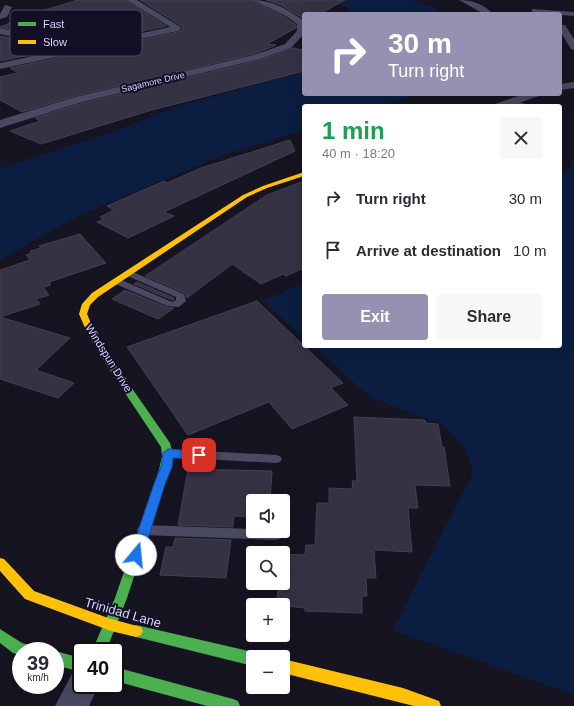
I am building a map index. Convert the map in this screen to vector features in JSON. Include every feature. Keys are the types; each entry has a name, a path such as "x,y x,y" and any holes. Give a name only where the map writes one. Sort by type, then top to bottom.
{"street":[{"path":"131,0 178,28 142,35"},
{"name":"Sagamore Drive","path":"0,124 79,100 257,57 288,46 301,32 301,23 289,14 257,0"},
{"path":"463,0 482,8 487,12"},
{"path":"0,17 4,15 8,7"},
{"path":"535,11 548,12"},
{"path":"562,13 574,14"},
{"path":"562,27 574,47"},
{"path":"0,31 10,33"},
{"path":"0,66 44,56"},
{"path":"504,104 528,96"},
{"name":"Windspun Drive","path":"168,453 166,446 93,337 83,314 86,304 95,295 253,192 302,175"},
{"path":"103,642 144,530 159,484 167,467 168,453"},
{"name":"Trinidad Lane","path":"0,563 30,595 110,624 246,657"},
{"path":"0,635 12,644"},
{"path":"290,668 403,695 434,706"},
{"path":"124,676 233,706"},
{"path":"71,706 78,694"}],"lane":[{"path":"511,101 520,104"},
{"path":"116,281 170,304 176,305 181,301 181,296 128,273"},
{"path":"168,453 276,459"},
{"path":"144,530 246,534"}],"water":[{"path":"327,0 413,0 434,8 439,12 352,12 346,7"},
{"path":"302,73 302,96 411,96 389,104 302,104 302,131 223,155 78,216 0,260 0,168 110,133 181,105"},
{"path":"574,155 574,695 393,630 473,473 466,450 442,424 371,398 315,348 562,348 562,175 569,170"},
{"path":"302,284 302,336 263,301"}],"building":[{"path":"78,0 126,0 141,10 45,10"},
{"path":"140,0 252,0 285,17 296,25 296,28 267,44 276,45 254,54 75,96 22,112 0,100 0,77 18,73 10,68 66,56 142,56 142,40 178,32 183,29 183,27"},
{"path":"266,0 345,0 324,12 302,12 302,18 281,5"},
{"path":"142,10 166,26 142,31"},
{"path":"10,23 10,29 0,27"},
{"path":"0,36 10,38 10,56 24,56 0,61"},
{"path":"293,48 302,50 302,72 152,110 41,144 10,131 40,121 35,118 82,103 260,60"},
{"path":"290,140 295,151 164,212 174,216 128,238 97,222 104,219 100,217 114,210 107,206 164,181 167,183 201,168"},
{"path":"302,182 302,269 286,276 283,274 261,284 232,264 187,298 185,293 145,276 267,195"},
{"path":"80,234 106,263 49,282 51,285 43,287 49,295 36,299 40,304 0,317 0,270 30,260 26,255 31,253 30,251 41,248 39,246"},
{"path":"137,282 174,299 172,300 134,284"},
{"path":"125,290 166,307 174,308 158,319 112,299"},
{"path":"257,301 302,344 302,348 306,348 343,383 331,388 348,405 292,429 269,402 188,435 127,347"},
{"path":"0,317 70,338 36,370 74,383 58,398 0,379"},
{"path":"354,417 425,420 426,423 438,424 442,447 444,447 450,486 415,485 418,508 408,508 412,552 374,550 376,578 366,578 367,596 362,596 362,613 305,611 305,608 290,606 290,598 277,598 278,590 290,590 290,554 305,555 306,545 315,545 317,503 329,503 329,488 353,489 352,481 357,481"},
{"path":"188,469 272,471 270,494 246,494 246,517 234,516 233,527 178,525"},
{"path":"175,538 231,540 226,578 160,575 166,547 173,547"}],"traffic: fast":[{"path":"103,642 121,598 167,461 166,446 110,363"},
{"path":"136,631 246,657"},
{"path":"0,635 12,644"},
{"path":"64,660 72,663"},
{"path":"124,676 233,706"}],"traffic: slow":[{"path":"110,363 93,337 83,314 86,304 95,295 245,196 265,187 302,175"},
{"path":"0,563 30,595 111,625 136,631"},
{"path":"290,668 403,695 434,706"}],"route":[{"path":"136,555 159,484 167,467 168,453 199,455"}]}
